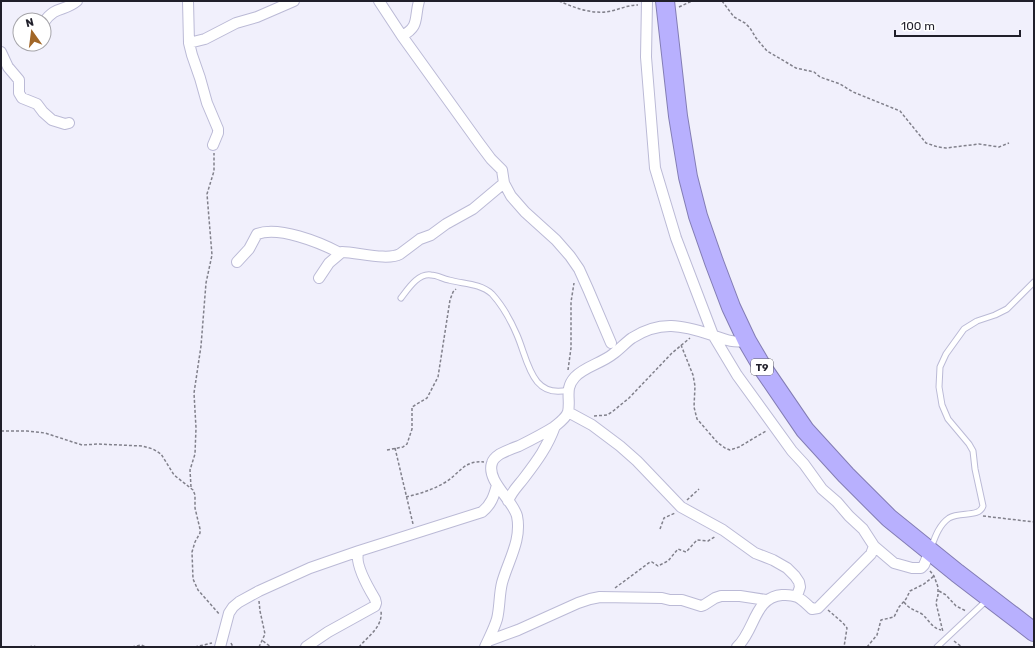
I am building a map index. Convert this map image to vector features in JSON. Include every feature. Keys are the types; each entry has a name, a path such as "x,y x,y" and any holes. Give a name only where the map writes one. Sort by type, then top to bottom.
{"highway":[{"name":"T9","path":"654,2 678,116 692,193 698,216 731,306 747,341 764,370 805,430 846,475 927,558 989,598 1034,632"}],"street":[{"path":"52,13 77,1"},
{"path":"188,1 189,43 207,103 218,129 214,145"},
{"path":"189,43 205,39 236,23 257,17 294,1"},
{"path":"379,1 402,36 479,143 491,159 502,170 504,183 516,203 560,244 579,269 611,343 623,345"},
{"path":"402,36 412,29 415,23 419,1"},
{"path":"654,2 646,34 646,57 655,168 676,238 713,335 737,375 788,446 820,486 837,502 854,522 863,529 874,546 894,563 918,568 927,558"},
{"path":"1,52 8,67 19,80 19,93 22,98 37,104 52,120 65,124 69,123"},
{"path":"237,262 249,249 257,234 264,232 302,237 340,253 344,252 366,255 397,256 420,239 431,235 446,224 474,209 504,183"},
{"path":"319,278 329,263 340,253"},
{"path":"487,644 497,620 503,582 517,538 517,516 514,508 497,485 492,469 492,463 495,458 531,440 555,426 565,418 568,408 565,389 574,378 581,372 614,354 632,338 644,332 656,327 679,325 728,341 747,341"},
{"path":"592,366 606,351 611,343"},
{"path":"568,408 578,417 598,429 620,446 680,507 722,530 755,553 773,560 787,568 799,582 800,587 797,596"},
{"path":"508,501 513,490 544,451 555,426"},
{"path":"221,644 226,622 233,607 239,602 259,591 310,568 482,512 491,502 497,485"},
{"path":"487,644 578,603 600,597 662,598 682,600 700,606 721,596 740,596 766,600 779,595 790,594 797,596 812,609 815,609 822,605 871,554 874,546"},
{"path":"306,647 328,632 371,609 376,603 360,566 357,556 359,551"},
{"path":"737,647 745,639 757,612 766,600"}],"lane":[{"path":"401,298 416,280 426,274 478,286 492,294 513,327 526,362 538,383 548,391 565,389"},
{"path":"927,558 940,529 951,517 958,514 978,513 982,510 983,506 975,469 974,456 969,444 952,425 944,413 939,387 940,367 946,354 964,329 977,321 1007,309 1034,282"},
{"path":"937,647 989,598"}],"path":[{"path":"559,1 588,11 603,12 630,5 654,2"},
{"path":"722,1 734,17 745,23 750,28 767,51 796,68 814,72 853,92 900,111 926,143 946,148 979,144 999,147 1009,143"},
{"path":"214,145 214,171 207,194 212,255 207,272 204,294 201,346 194,393 196,428 195,454 190,470 191,487 195,495 195,508 200,533 192,552 193,579 198,590 226,622"},
{"path":"565,389 571,348 571,302 573,287 579,269"},
{"path":"387,450 407,444 412,429 412,407 427,398 438,378 450,300 453,292 462,283"},
{"path":"578,417 603,416 612,412 681,345 689,338 702,332"},
{"path":"681,345 693,375 695,386 694,408 697,419 718,443 730,450 739,447 774,425"},
{"path":"1,431 45,433 82,445 98,444 148,447 161,454 174,475 191,487"},
{"path":"395,448 416,534"},
{"path":"406,496 425,492 446,482 472,462 492,463"},
{"path":"660,529 664,518 676,512 699,489"},
{"path":"978,513 987,517 1034,522"},
{"path":"600,597 614,589 650,562 658,566 664,564 676,550 680,549 686,552 698,540 708,540 716,536 722,530"},
{"path":"927,558 939,591 936,603 942,630 947,637 962,647"},
{"path":"867,647 877,635 881,620 894,617 910,591 924,584 934,576"},
{"path":"259,591 260,611 265,634 259,647"},
{"path":"939,591 946,595 956,606 966,610 971,615"},
{"path":"904,602 912,610 924,616 934,627 942,630"},
{"path":"359,647 377,628 381,621 382,612 376,603"},
{"path":"822,605 845,626 847,632 844,647"},
{"path":"263,641 271,647"},
{"path":"195,647 221,644"},
{"path":"29,647 37,647"},
{"path":"132,647 146,647"}]}
